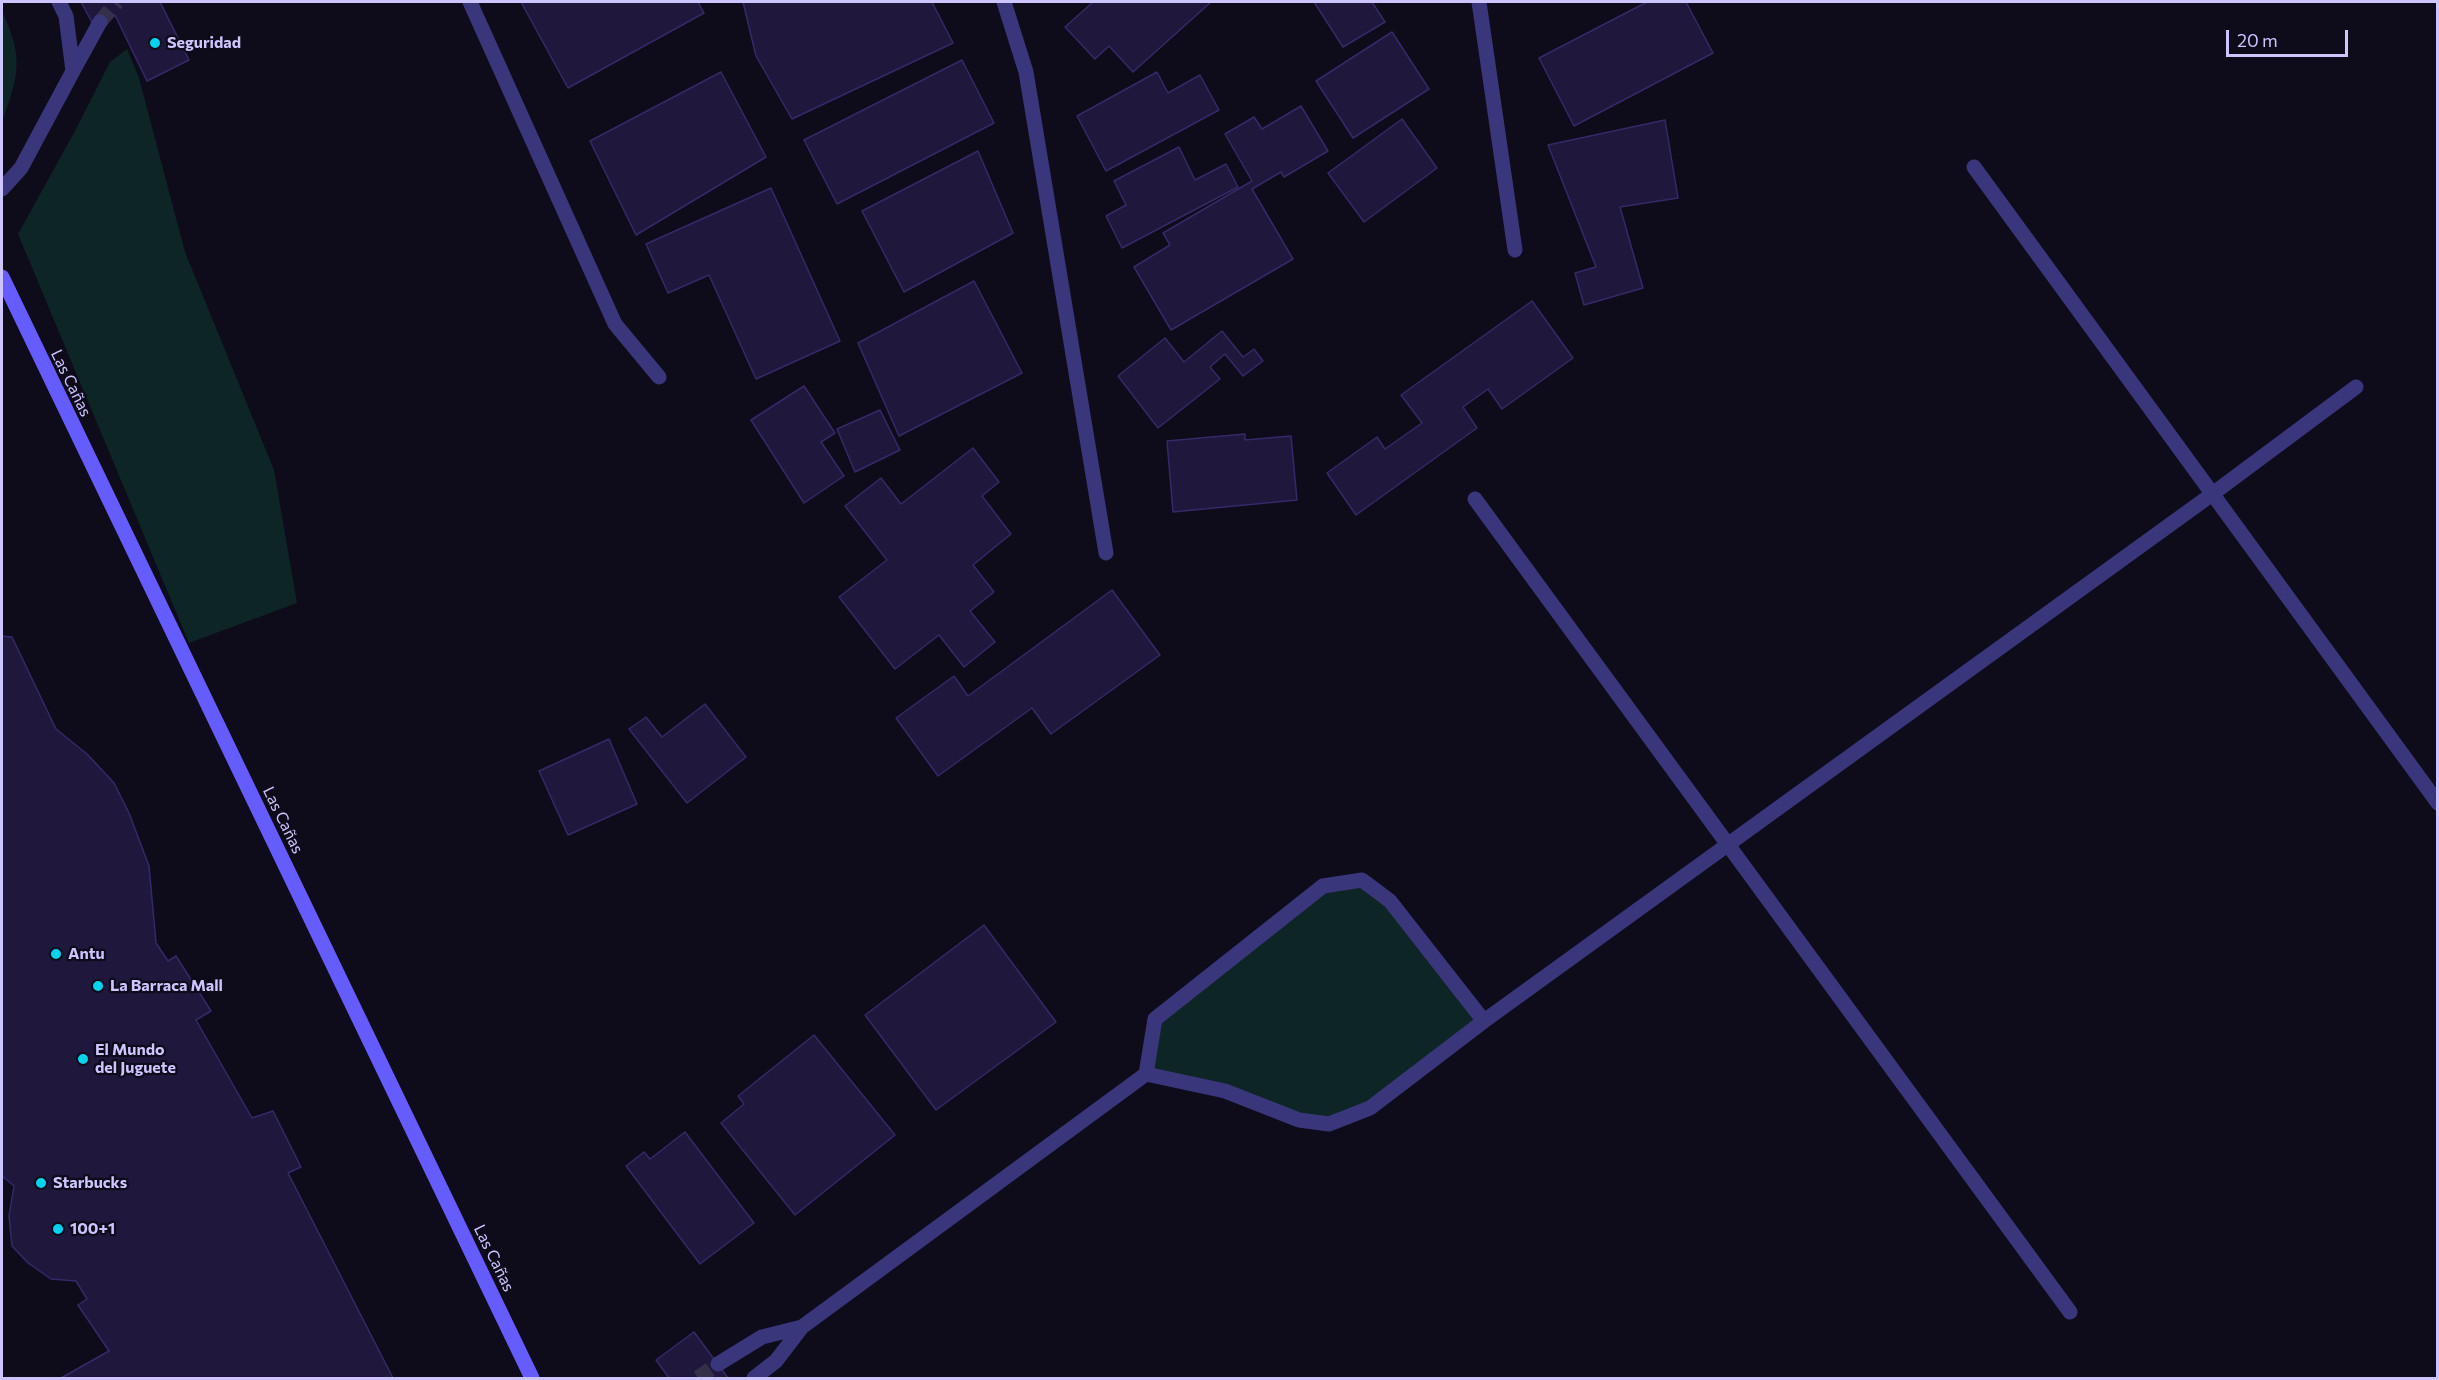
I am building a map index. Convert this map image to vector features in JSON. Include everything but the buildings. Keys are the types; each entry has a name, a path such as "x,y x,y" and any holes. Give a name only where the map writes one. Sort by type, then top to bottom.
{"main road":[{"name":"Las Cañas","path":"2,278 6,298 532,1378"}],"street":[{"path":"59,2 66,16 73,71"},
{"path":"470,2 615,324 659,377"},
{"path":"1004,2 1026,72 1106,553"},
{"path":"1479,2 1515,250"},
{"path":"2,189 21,168 100,22"},
{"path":"1974,167 2211,495 2438,803"},
{"path":"1146,1074 1225,1091 1299,1120 1329,1124 1370,1108 1484,1021 2211,495 2356,387"},
{"path":"1475,499 2070,1312"},
{"path":"754,1378 776,1361 802,1327 1146,1074 1155,1019 1323,886 1362,880 1390,900 1484,1021"},
{"path":"718,1364 762,1337 802,1327"}],"green space":[{"path":"2,11 14,42 17,66 2,122"},
{"path":"127,49 139,78 185,252 274,470 297,603 189,643 18,234 110,62"},
{"path":"1362,880 1390,901 1484,1021 1370,1108 1329,1124 1146,1074 1155,1019 1323,886"}],"tunnel":[{"path":"100,22 117,2"},
{"path":"698,1378 718,1364"}],"place":[{"name":"Seguridad","path":"155,43"},
{"name":"Antu","path":"56,954"},
{"name":"La Barraca Mall","path":"98,986"},
{"name":"El Mundo del Juguete","path":"83,1059"},
{"name":"Starbucks","path":"41,1183"},
{"name":"100+1","path":"58,1229"}]}
